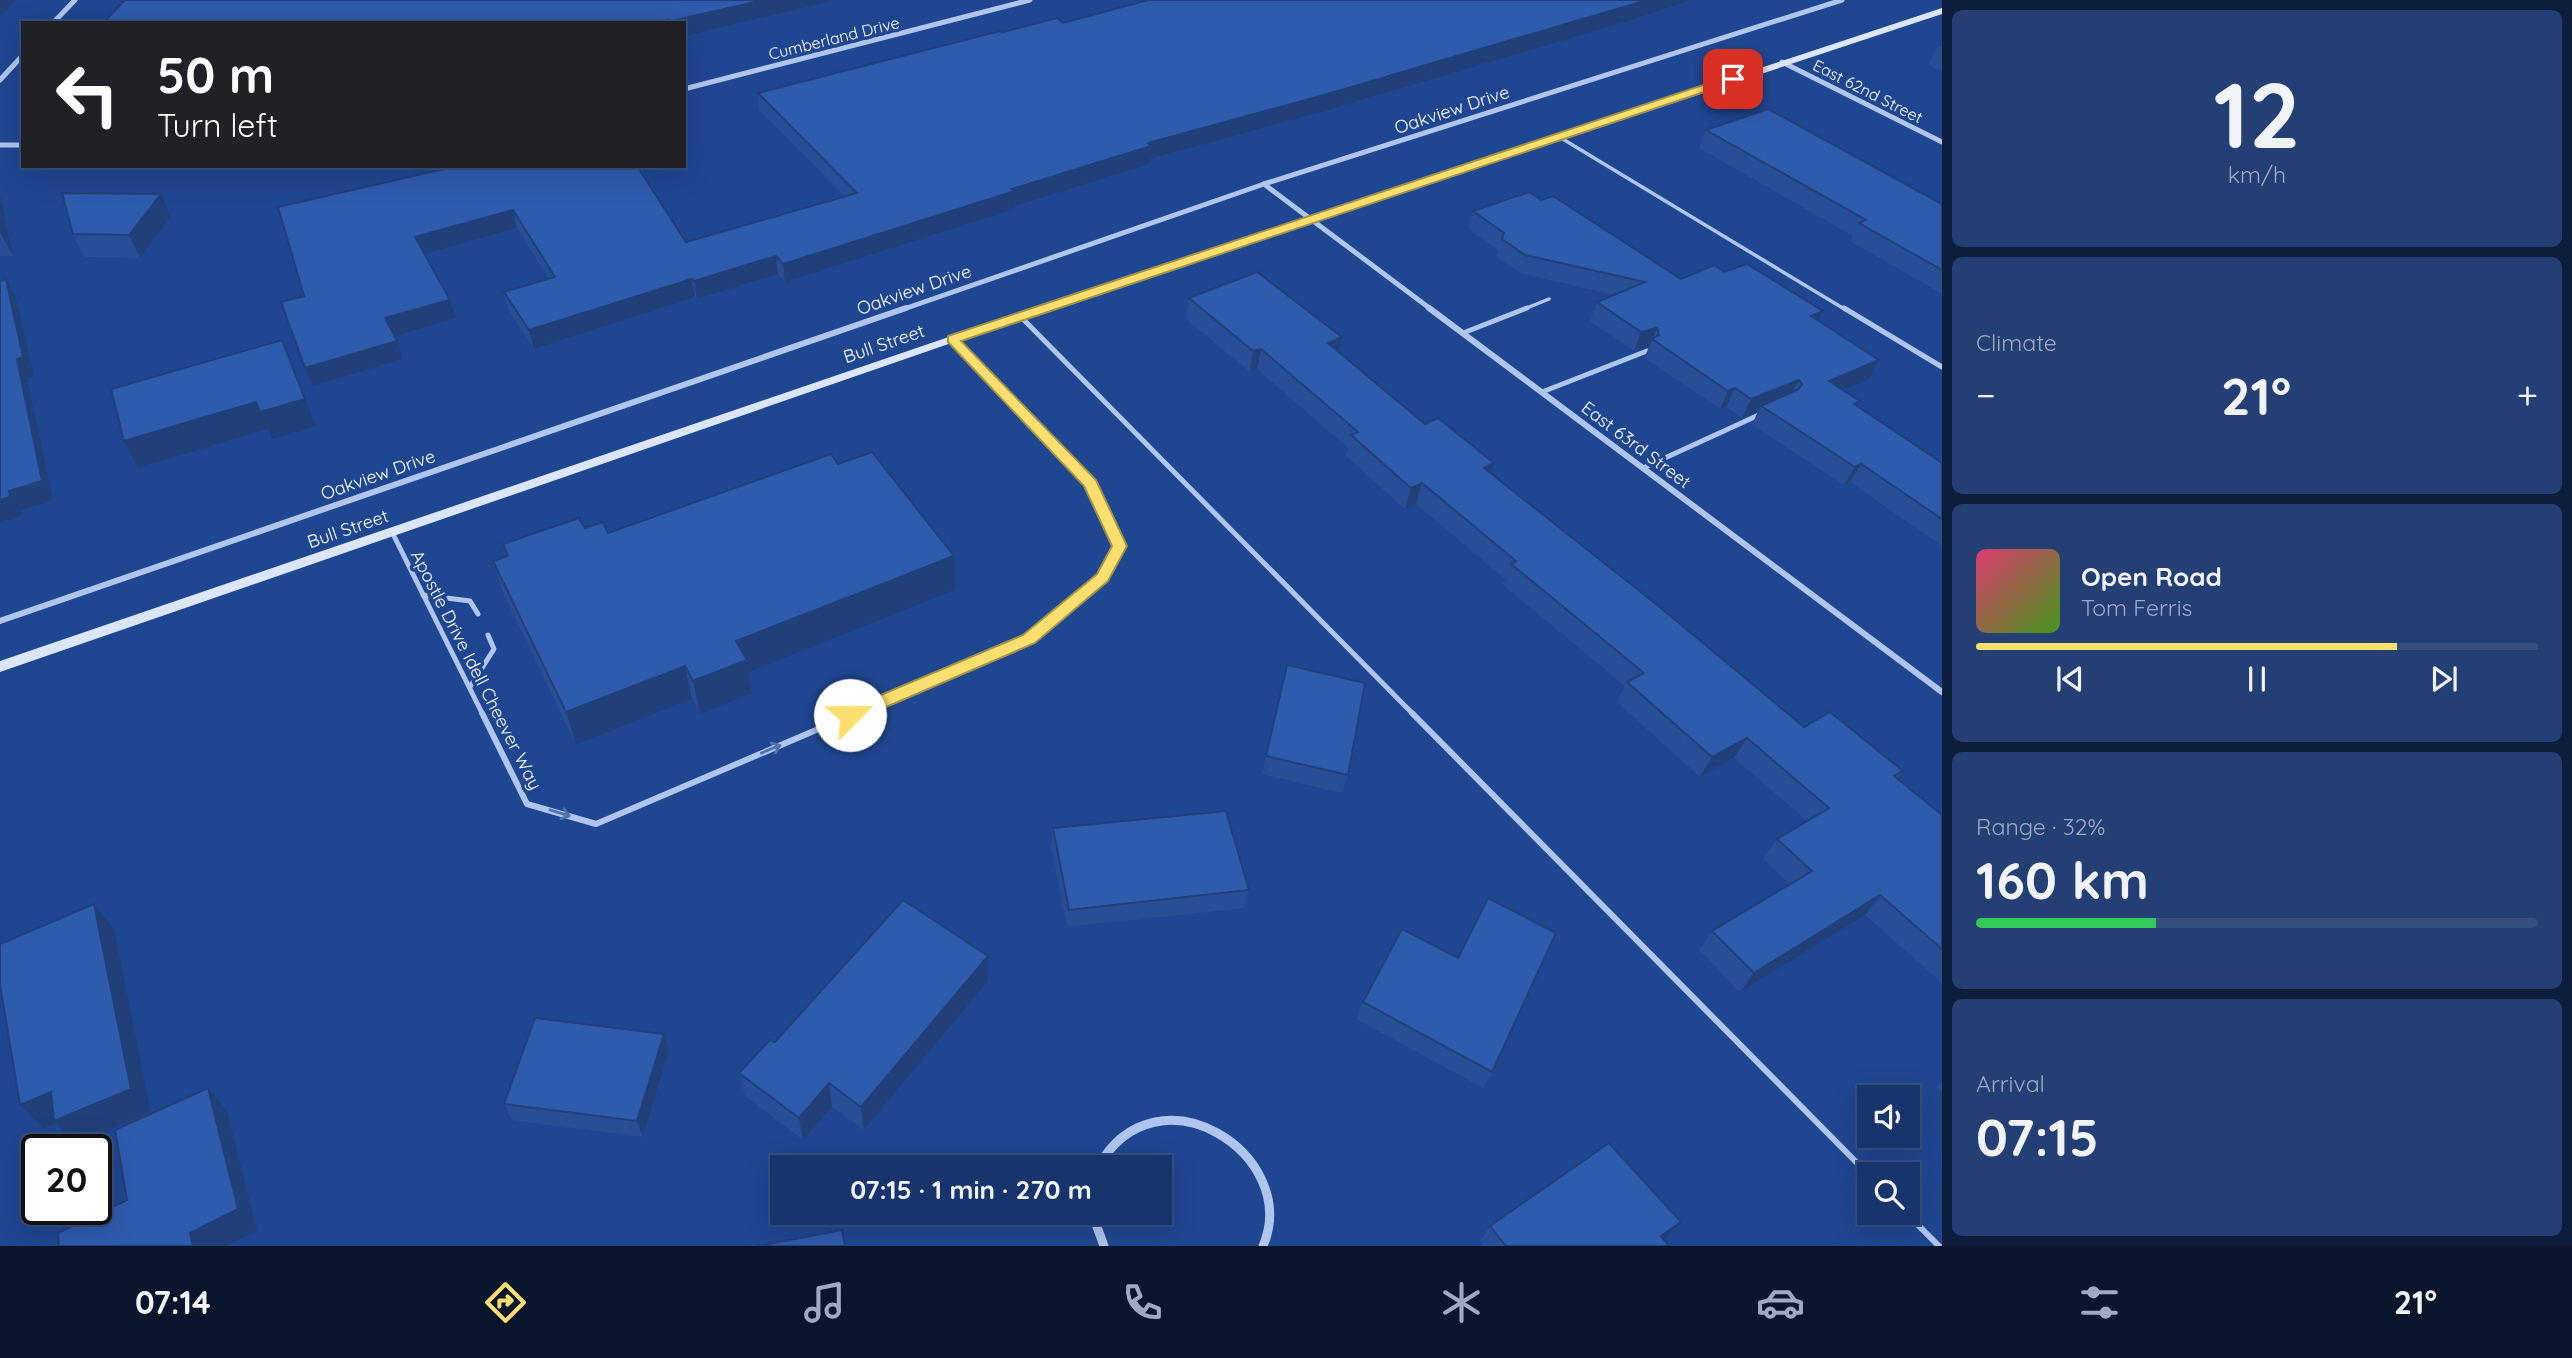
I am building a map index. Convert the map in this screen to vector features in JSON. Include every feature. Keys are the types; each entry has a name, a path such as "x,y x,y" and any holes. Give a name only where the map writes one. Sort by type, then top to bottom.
{"street":[{"path":"55,21 75,0"},
{"name":"Cumberland Drive","path":"686,88 1030,0"},
{"name":"Oakview Drive","path":"0,621 1264,184 1842,0"},
{"name":"Bull Street","path":"0,667 1020,316 1942,11"},
{"path":"0,80 21,57"},
{"name":"East 62nd Street","path":"1782,62 1942,142"},
{"path":"0,145 21,145"},
{"name":"East 63rd Street","path":"1264,184 1942,692"},
{"path":"1104,1155 1121,1136 1144,1124 1172,1120 1199,1125 1225,1137 1247,1157 1262,1182 1269,1210 1267,1238 1263,1246"},
{"path":"1096,1225 1104,1246"}],"lane":[{"path":"1561,138 1942,367"},
{"path":"1463,333 1549,299"},
{"path":"1020,316 1857,1163"},
{"name":"Apostle Drive Idell Cheever Way","path":"392,532 527,804 596,824 1029,639 1103,577 1119,546 1091,484 952,339"},
{"path":"1542,392 1647,351"},
{"path":"1643,468 1763,414"},
{"path":"423,595 470,601 478,614"},
{"path":"470,688 494,649 488,635"},
{"path":"1918,1225 1939,1246"}],"building":[{"path":"125,0 764,0 671,21 105,21"},
{"path":"1148,0 1647,0 1331,93 1148,143 1151,146 783,264 776,256 529,330 504,292 555,277 513,210 415,237 450,300 385,318 397,341 305,368 281,302 304,296 278,207 448,168 638,168 686,242 857,193 758,93 1000,31 1057,18 1063,23"},
{"path":"1768,109 1942,204 1942,270 1859,223 1866,220 1706,130"},
{"path":"1529,192 1541,200 1553,196 1681,279 1714,265 1724,272 1747,264 1823,311 1811,316 1879,360 1829,381 1860,401 1854,404 1942,463 1942,519 1861,464 1855,467 1761,406 1799,389 1802,384 1799,380 1751,399 1735,388 1728,391 1652,339 1659,335 1657,328 1641,332 1597,302 1645,282 1525,255 1502,239 1504,233 1473,211"},
{"path":"62,193 161,194 129,235 73,234"},
{"path":"1257,272 1342,337 1328,343 1425,424 1438,418 1494,463 1484,468 1656,604 1804,727 1830,712 1903,771 1894,776 1942,815 1942,949 1880,895 1754,973 1712,931 1812,871 1777,839 1829,808 1747,738 1712,757 1627,682 1644,673 1511,564 1516,561 1422,483 1411,488 1351,435 1358,432 1261,349 1253,351 1189,298"},
{"path":"6,279 23,357 17,359 42,481 9,491 10,497 0,500 0,281"},
{"path":"282,340 305,399 260,412 256,402 124,441 111,389"},
{"path":"872,452 954,556 736,641 747,660 693,681 685,666 566,712 493,561 508,556 503,544 579,518 585,528 603,522 608,533 831,454 838,464"},
{"path":"1287,665 1365,683 1348,775 1266,756"},
{"path":"1226,811 1249,890 1069,910 1053,828"},
{"path":"1488,898 1556,933 1492,1072 1363,1002 1402,929 1458,958"},
{"path":"903,900 988,956 861,1107 829,1083 799,1118 739,1073 770,1040 775,1042"},
{"path":"94,904 131,1089 54,1121 51,1092 20,1105 0,985 0,944"},
{"path":"535,1018 664,1034 637,1121 504,1104"},
{"path":"208,1088 238,1209 190,1233 193,1246 59,1246 58,1233 75,1225 112,1225 112,1207 127,1200 115,1130"},
{"path":"1609,1143 1681,1222 1661,1236 1669,1246 1506,1246 1490,1226"},
{"path":"842,1230 845,1246 758,1246"}],"route":[{"path":"850,715 1029,639 1103,577 1119,546 1091,484 952,339 1733,79"}]}
